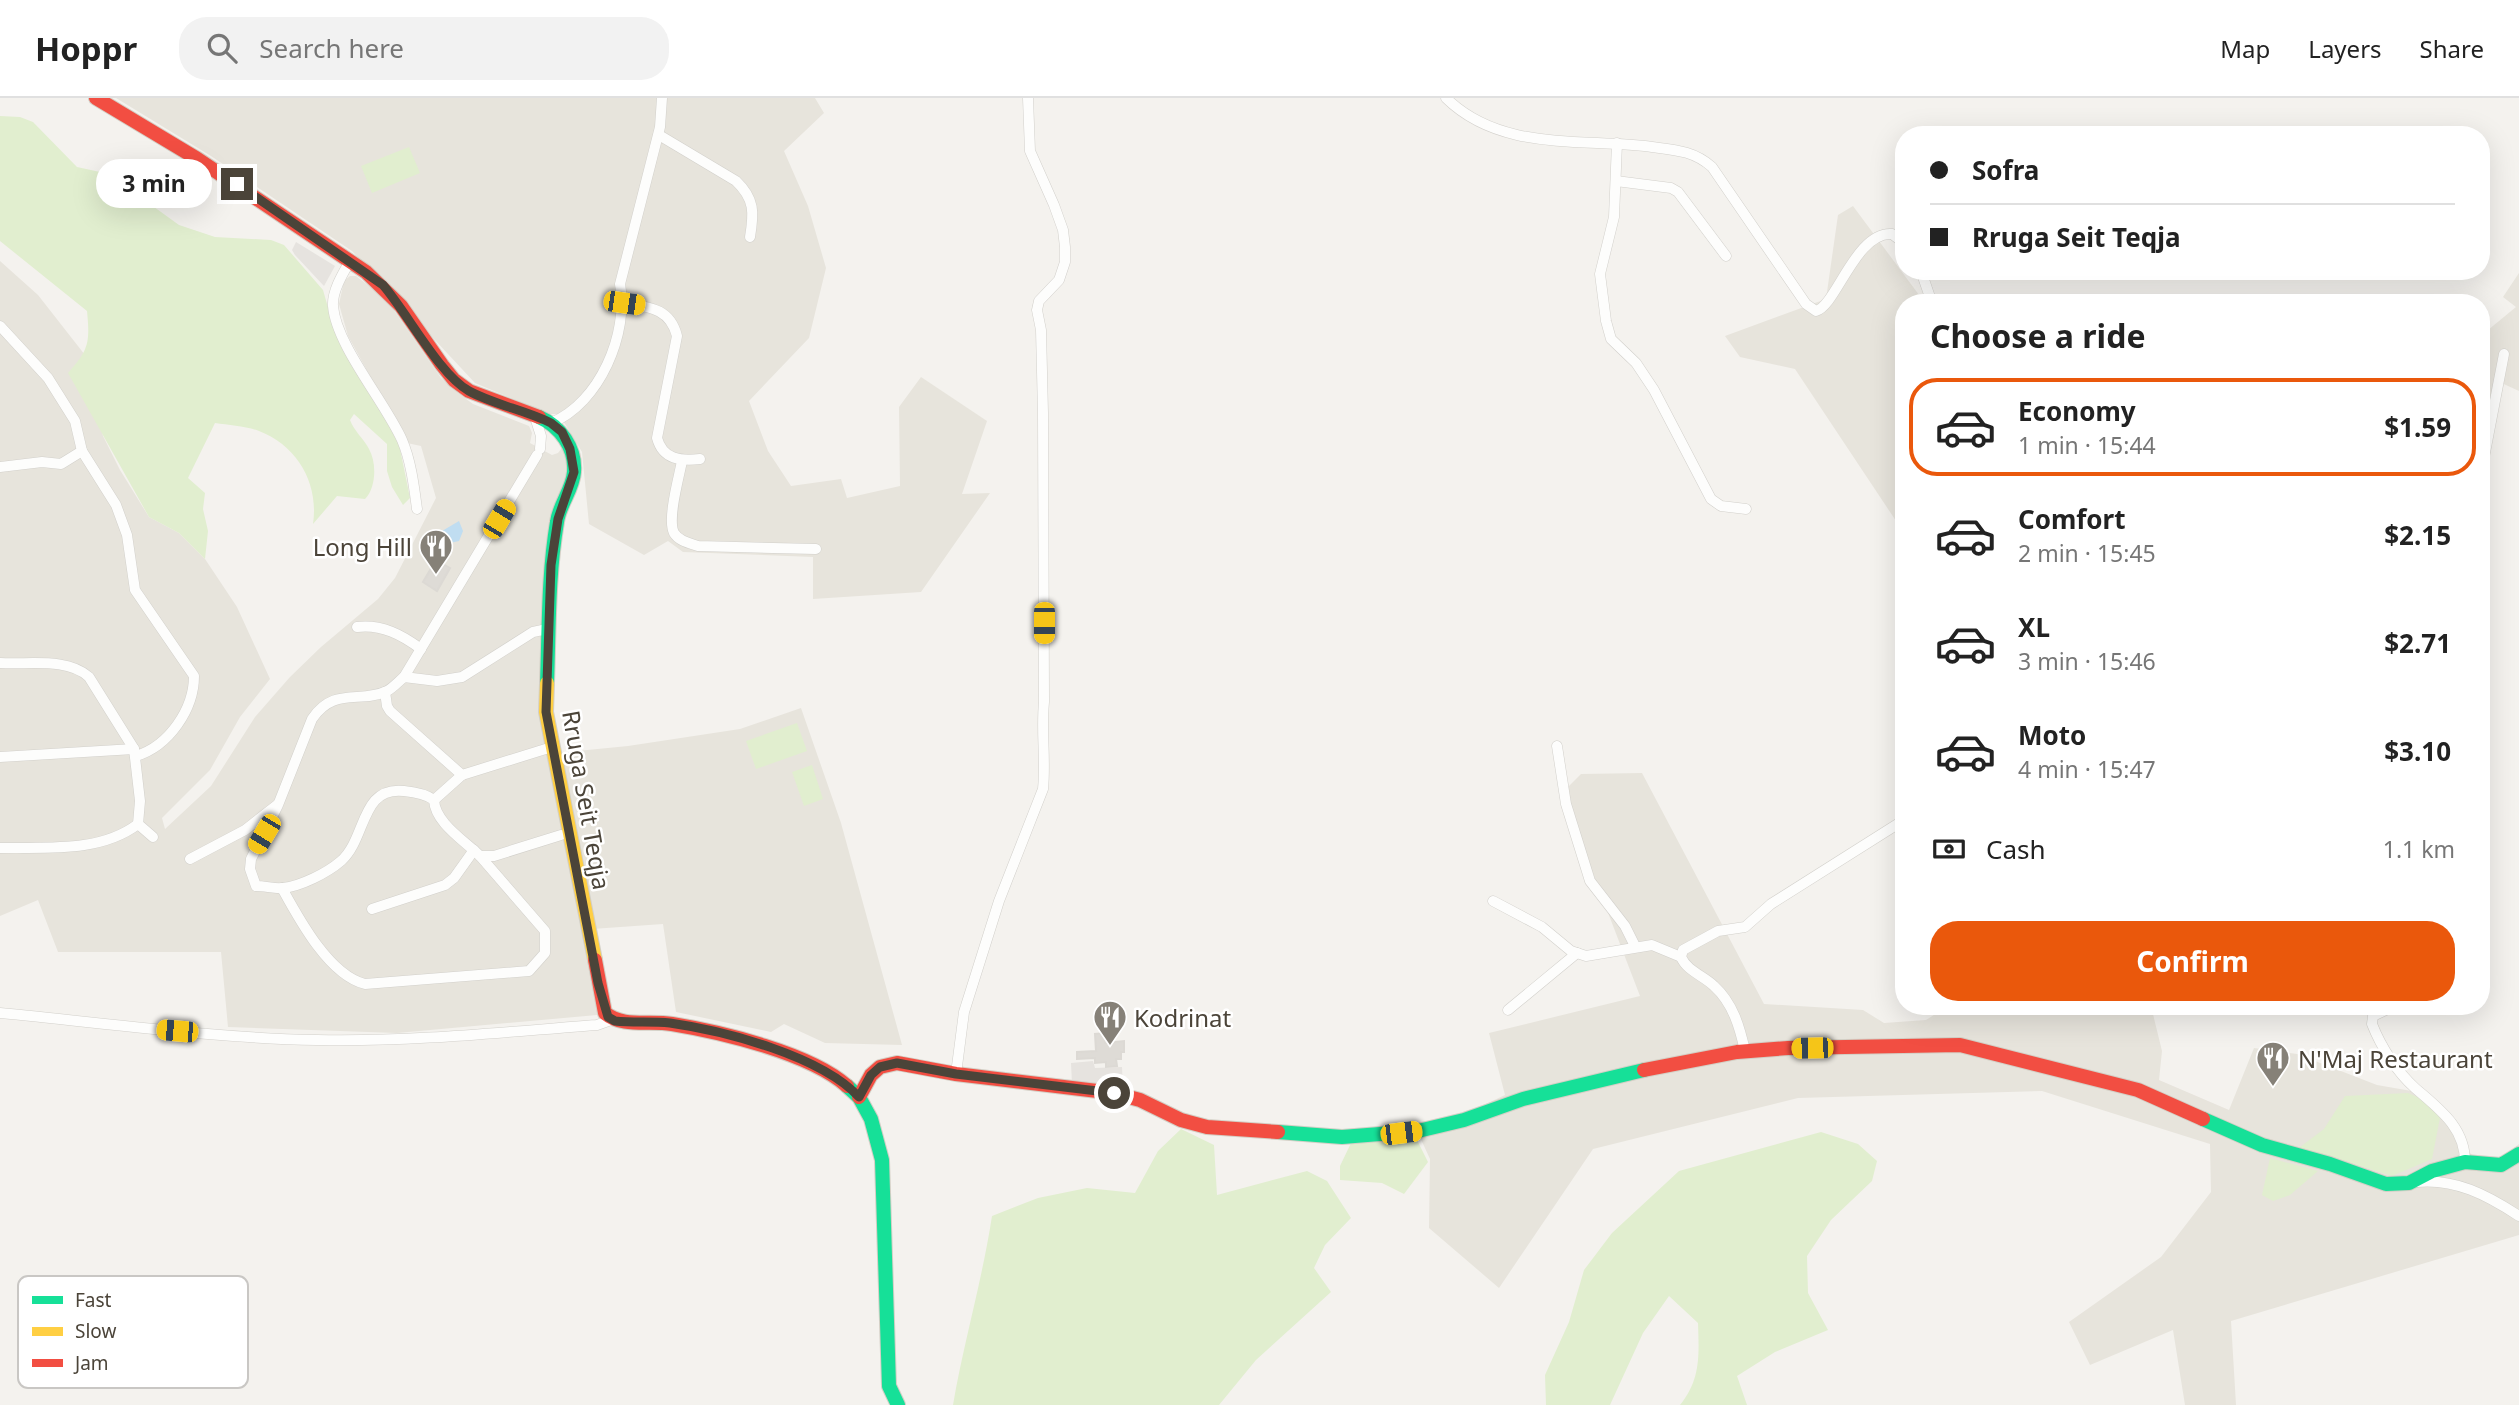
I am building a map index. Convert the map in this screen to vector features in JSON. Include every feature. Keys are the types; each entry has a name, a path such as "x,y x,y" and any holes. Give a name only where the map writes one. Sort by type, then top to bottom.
{"main road":[{"path":"96,98 196,158 383,285 454,380 470,391 551,423"},
{"name":"Rruga Seit Teqja","path":"551,423 562,432 570,449 574,472 558,519 551,565 546,712 604,1009 611,1020"},
{"path":"611,1020 669,1023 741,1039 806,1062 837,1077 859,1097 871,1119 882,1160 889,1386 898,1405"},
{"path":"859,1097 871,1075 887,1064 909,1064 956,1074 1114,1093 1140,1100 1181,1121 1207,1126 1342,1137 1418,1131 1464,1120 1522,1099 1687,1059 1745,1051 1935,1046 1975,1048 2138,1090 2286,1153 2330,1164 2386,1184 2409,1183 2432,1171 2465,1162 2501,1165 2519,1154"}],"street":[{"path":"551,423 563,418 600,377 616,343 624,303 620,284 659,135 662,98"},
{"path":"956,1074 964,1012 999,901 1043,789 1045,770 1041,728 1044,689 1044,413 1041,330 1037,310 1039,300 1059,280 1065,262 1065,247 1063,230 1054,205 1030,151 1028,98"},
{"path":"1446,98 1478,123 1502,133 1688,152 1704,160 1752,224 1805,304 1816,311 1825,307 1844,272 1878,236 1892,234 1895,236"},
{"path":"659,135 744,188 752,201 754,214 750,237"},
{"path":"1617,143 1614,217 1600,274 1611,339 1636,363 1654,390 1711,499 1721,506 1746,509"},
{"path":"1616,181 1671,188 1678,192 1726,256"},
{"path":"350,261 339,282 333,305 343,337 402,442 414,484 417,509"},
{"path":"624,303 650,307 664,313 674,322 677,336 657,438 660,447 670,457 682,461 701,459"},
{"path":"0,326 48,378 75,421 82,452 116,505 127,535 135,590 194,676 194,693 186,712 158,746 135,752 0,757"},
{"path":"2490,427 2504,354"},
{"path":"434,800 429,796 401,791 383,793 374,800 354,844 340,862 309,879 282,888 256,886 250,869 255,849 278,805 304,735 317,710 334,699 385,692 404,677 539,452 541,436 535,417"},
{"path":"0,467 42,462 61,464 82,452"},
{"path":"682,461 671,523 675,534 683,542 698,546 816,549"},
{"path":"357,627 367,626 395,632 421,649"},
{"path":"404,677 437,681 462,677 533,632 547,629"},
{"path":"0,663 79,668 89,677 135,752 140,801 138,824 122,836 82,846 0,848"},
{"path":"385,692 390,711 462,775"},
{"path":"1557,746 1566,804 1590,881 1625,926 1635,946"},
{"path":"282,888 312,939 355,981 378,983 529,971 545,953 545,931 477,853 443,821 434,808 434,800 462,775 552,747"},
{"path":"190,859 245,830 278,805"},
{"path":"138,824 153,837"},
{"path":"1681,957 1689,944 1718,931 1745,927 1753,923 1771,904 1895,826"},
{"path":"477,853 494,856 561,835"},
{"path":"372,909 444,885 477,853"},
{"path":"1493,901 1542,927 1571,951 1586,956 1652,944 1681,957 1684,963 1725,998 1740,1030 1745,1051"},
{"path":"1507,1010 1577,953"},
{"path":"0,1013 216,1035 317,1040 419,1038 597,1025 611,1020"},
{"path":"2375,1015 2372,1024 2403,1074 2448,1117 2460,1134 2465,1162"},
{"path":"2409,1183 2428,1181 2462,1186 2489,1196 2519,1216"}],"shaded area":[{"path":"116,98 815,98 824,113 784,151 808,206 826,268 809,338 749,401 768,451 791,486 841,479 847,498 900,486 899,407 921,377 987,421 962,494 990,493 921,592 813,599 813,557 683,552 668,541 644,555 589,524 582,452 559,414 549,414 475,383 352,251 211,156"},
{"path":"1853,206 1895,263 1895,280 1908,280 1918,294 1895,294 1895,519 1795,369 1740,357 1725,336 1826,299 1838,215"},
{"path":"296,242 335,266 324,286 295,255 292,250"},
{"path":"0,261 38,295 85,355 103,436 120,470 149,517 179,533 205,559 237,607 270,679 240,717 210,770 162,818 165,829 211,786 255,717 290,677 378,599 395,578 436,498 421,446 407,443 348,336 339,304 344,281 350,276 356,276 377,292 393,309 441,378 458,393 473,404 529,426 532,433 530,443 552,455 558,453 565,444 570,460 555,519 544,670 602,1012 597,1015 397,1033 228,1027 221,952 58,952 38,900 0,916"},
{"path":"2519,273 2519,391 2495,380 2490,398 2490,328 2516,307 2503,297"},
{"path":"801,708 841,823 902,1045 825,1043 784,1024 771,1032 676,1012 663,924 592,929 557,753 628,746 740,729"},
{"path":"1642,773 1764,1004 1863,1010 1884,1023 1926,1020 1934,1015 2153,1015 2162,1051 2159,1080 2229,1110 2254,1048 2297,1054 2377,1085 2423,1093 2475,1159 2498,1161 2519,1144 2519,1235 2231,1321 2236,1405 2185,1405 2173,1330 2090,1365 2069,1322 2161,1257 2211,1192 2210,1144 2042,1091 1798,1098 1593,1149 1499,1288 1429,1228 1430,1159 1419,1135 1505,1095 1489,1033 1640,996 1562,793 1581,774"},
{"path":"1093,1061 1095,1068 1122,1067 1123,1089 1072,1084 1071,1063"}],"green space":[{"path":"0,116 20,117 33,122 77,167 114,178 179,225 215,237 271,240 284,245 323,290 333,325 399,444 410,498 403,505 392,487 387,471 387,444 354,414 350,420 372,455 374,475 371,489 365,499 337,496 313,524 313,495 303,468 295,456 285,446 259,431 215,423 188,478 205,493 203,509 208,531 205,559 179,533 149,517 68,373 86,345 87,311 0,241"},
{"path":"409,147 420,173 372,193 361,166"},
{"path":"797,723 807,751 756,769 746,741"},
{"path":"812,765 823,799 804,806 792,772"},
{"path":"2408,1093 2424,1100 2440,1118 2432,1159 2392,1176 2332,1157 2296,1150 2324,1129 2345,1096"},
{"path":"1181,1129 1214,1145 1217,1195 1307,1171 1327,1181 1351,1218 1325,1245 1314,1268 1331,1292 1256,1360 1219,1405 953,1405 992,1216 1038,1198 1087,1188 1135,1193 1158,1151"},
{"path":"1821,1132 1858,1144 1877,1161 1872,1181 1831,1220 1807,1256 1808,1293 1828,1330 1775,1352 1737,1376 1747,1405 1680,1405 1695,1376 1698,1323 1669,1296 1643,1333 1610,1405 1546,1405 1545,1375 1569,1322 1584,1270 1612,1233 1679,1171"},
{"path":"1415,1136 1428,1162 1404,1194 1382,1183 1340,1180 1340,1166 1352,1141"},
{"path":"2270,1158 2318,1171 2290,1195 2273,1201 2262,1195"}],"water":[{"path":"459,521 463,531 459,541 437,546 426,557 420,544"}],"building":[{"name":"Long Hill","path":"436,560 450,568 437,591 423,582"},
{"name":"Kodrinat","path":"1105,1033 1105,1043 1124,1041 1124,1052 1121,1052 1121,1059 1116,1059 1117,1066 1106,1067 1106,1062 1095,1063 1095,1058 1077,1059 1077,1052 1096,1051 1095,1034"}],"traffic: fast":[{"path":"539,417 560,432 569,446 574,463 573,478 558,516 554,542 547,683"},
{"path":"1278,1132 1342,1137 1418,1131 1464,1120 1523,1099 1644,1070"},
{"path":"847,1086 859,1097 871,1119 882,1160 889,1386 898,1405"},
{"path":"2203,1119 2262,1145 2330,1164 2386,1184 2409,1183 2432,1171 2465,1162 2501,1165 2519,1154"}],"traffic: slow":[{"path":"547,683 546,712 595,960"}],"traffic: jam":[{"path":"96,98 196,158 366,272 401,306 442,365 454,380 469,391 539,417"},
{"path":"595,960 605,1013 612,1018 628,1022 663,1023 739,1038 811,1064 847,1086"},
{"path":"1644,1070 1737,1052 1788,1048 1960,1045 2138,1090 2203,1119"},
{"path":"859,1097 871,1075 880,1067 897,1063 956,1074 1114,1093 1140,1100 1181,1120 1207,1127 1278,1132"}],"place":[{"name":"Long Hill","path":"436,576"},
{"name":"Kodrinat","path":"1110,1047"},
{"name":"N'Maj Restaurant","path":"2273,1088"}],"route":[{"path":"237,184 383,285 454,380 470,391 551,423 562,432 570,449 574,472 558,519 551,565 546,712 598,983 608,1017 615,1021 669,1023 741,1039 817,1066 837,1077 859,1097 871,1075 880,1067 897,1063 956,1074 1114,1093"}]}
